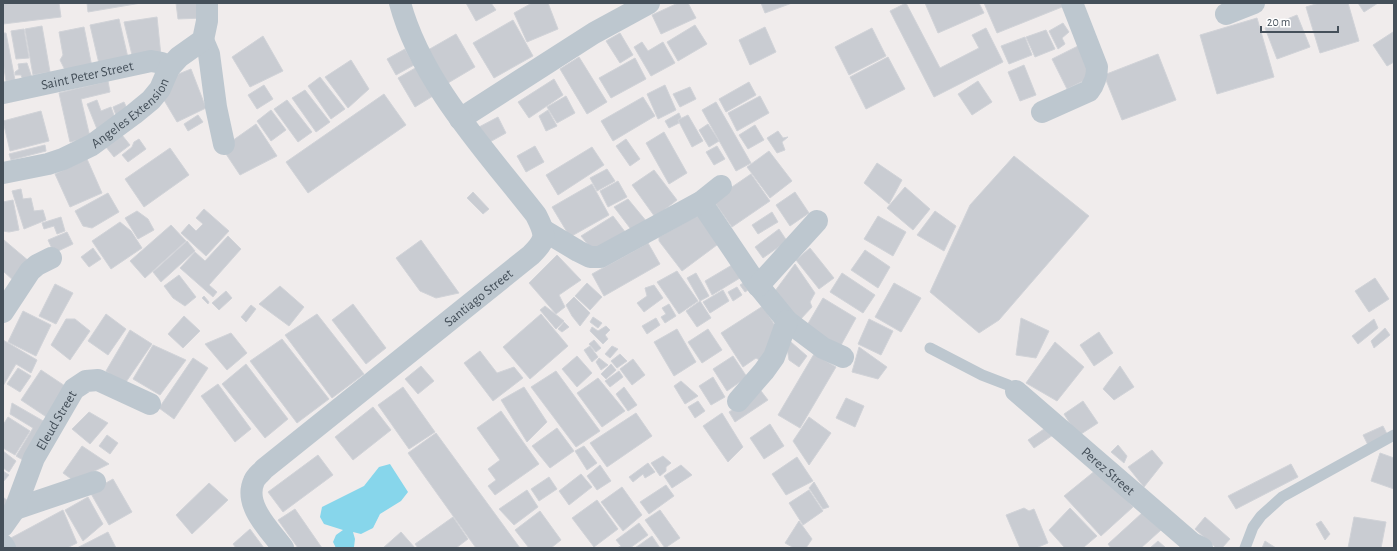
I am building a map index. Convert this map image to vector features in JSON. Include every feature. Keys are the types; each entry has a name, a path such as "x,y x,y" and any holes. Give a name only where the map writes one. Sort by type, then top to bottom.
{"street":[{"path":"207,3 208,22 203,40 209,54 216,107 224,144"},
{"path":"400,3 409,32 429,70 460,119 536,214 543,230 578,251 590,256 600,257 701,202 721,186"},
{"path":"460,119 594,33 649,3"},
{"path":"1042,112 1089,91 1094,85 1097,76 1097,67 1072,3"},
{"path":"1226,14 1254,3"},
{"name":"Angeles Extension","path":"3,173 48,164 63,159 92,145 151,100 160,89 169,68 179,57 203,40"},
{"name":"Saint Peter Street","path":"3,93 151,61 162,63 169,68"},
{"path":"701,202 758,286 787,322 823,348 843,357"},
{"path":"758,286 817,221"},
{"name":"Santiago Street","path":"283,548 255,509 250,494 254,480 264,470 531,255 541,244 543,230"},
{"path":"3,312 30,271 37,265 51,258"},
{"path":"738,401 774,357 787,322"},
{"name":"Eleud Street","path":"9,517 34,458 74,389 86,381 98,380 150,404"},
{"name":"Perez Street","path":"1016,391 1192,543 1202,548"},
{"path":"9,517 95,482"}],"lane":[{"path":"930,348 1016,391"},
{"path":"1245,548 1253,527 1260,516 1282,498 1394,435"}],"water":[{"path":"390,464 408,492 401,501 380,514 373,528 361,534 353,532 355,539 354,547 336,548 333,542 336,535 343,530 324,524 320,517 322,507 364,486 379,467"}],"building":[{"path":"3,3 59,3 61,17 3,24"},
{"path":"87,3 141,3 88,12"},
{"path":"176,3 203,3 203,18 178,19"},
{"path":"466,3 491,3 496,10 476,21"},
{"path":"532,3 548,3 558,29 527,42 514,13"},
{"path":"678,3 688,3 696,18 661,34 652,15"},
{"path":"761,3 792,3 765,13"},
{"path":"906,3 940,68 979,48 972,35 986,28 1003,62 934,97 890,11"},
{"path":"925,3 979,3 984,13 938,33"},
{"path":"984,3 1061,3 1062,7 997,33"},
{"path":"1319,3 1348,3 1359,41 1320,53 1306,7"},
{"path":"1358,3 1378,3 1364,12"},
{"path":"1297,15 1310,47 1277,59 1265,28"},
{"path":"157,17 161,56 133,59 124,22"},
{"path":"1257,18 1274,77 1217,94 1200,35"},
{"path":"119,19 129,62 100,68 90,25"},
{"path":"513,20 533,56 494,78 473,43"},
{"path":"1063,23 1069,32 1062,38 1065,44 1058,49 1049,31"},
{"path":"695,25 707,44 678,61 667,42"},
{"path":"42,26 50,72 33,75 25,29"},
{"path":"84,27 92,67 66,72 60,60 63,55 59,32"},
{"path":"765,27 776,52 750,65 739,40"},
{"path":"872,28 886,56 849,75 835,47"},
{"path":"24,29 29,58 16,59 11,31"},
{"path":"1046,30 1055,49 1035,57 1026,37"},
{"path":"1393,32 1394,62 1387,66 1373,45"},
{"path":"3,33 6,33 15,80 6,81 3,62"},
{"path":"620,33 633,55 620,63 606,41"},
{"path":"456,34 475,67 448,83 428,50"},
{"path":"263,36 283,71 250,87 232,57"},
{"path":"1025,37 1032,55 1009,64 1001,46"},
{"path":"642,42 648,51 663,42 675,63 651,76 634,47"},
{"path":"1080,45 1095,75 1067,89 1052,59"},
{"path":"405,49 414,65 396,75 387,59"},
{"path":"1158,54 1176,100 1122,120 1104,75"},
{"path":"579,57 607,102 587,114 560,69"},
{"path":"888,57 905,89 866,109 850,77"},
{"path":"635,58 646,79 611,98 599,78"},
{"path":"351,60 369,89 348,108 325,77"},
{"path":"27,63 32,78 23,80 21,75 15,75 15,72 19,69 18,64"},
{"path":"1024,65 1036,95 1020,101 1008,72"},
{"path":"417,67 433,96 415,107 398,78"},
{"path":"191,69 206,108 177,122 161,95 171,77"},
{"path":"320,77 345,109 331,119 308,86"},
{"path":"554,79 563,95 529,118 518,102"},
{"path":"108,81 110,92 81,99 90,137 70,142 59,93"},
{"path":"978,81 992,102 972,115 958,94"},
{"path":"749,82 756,95 726,112 719,99"},
{"path":"264,85 273,99 257,109 248,95"},
{"path":"665,85 676,110 658,119 647,94"},
{"path":"690,87 696,99 680,107 673,94"},
{"path":"305,90 330,122 316,132 292,98"},
{"path":"384,94 406,125 308,193 286,162"},
{"path":"566,96 575,113 557,123 547,107"},
{"path":"760,96 769,113 737,131 728,113"},
{"path":"643,97 655,116 613,141 601,121"},
{"path":"97,100 101,111 111,107 116,121 97,129 87,104"},
{"path":"287,100 312,132 298,142 274,109"},
{"path":"124,102 129,113 117,118 113,107"},
{"path":"716,102 751,163 736,171 702,110"},
{"path":"271,110 286,130 271,141 257,121"},
{"path":"548,110 557,126 546,131 539,116"},
{"path":"41,111 49,141 10,151 3,121"},
{"path":"679,113 681,118 678,120 679,123 669,128 665,121"},
{"path":"198,115 203,122 188,131 184,124"},
{"path":"688,115 703,141 692,147 678,120"},
{"path":"498,117 506,133 488,143 479,127"},
{"path":"256,124 277,156 240,175 222,148"},
{"path":"708,124 719,141 709,147 699,130"},
{"path":"755,125 764,140 748,149 739,135"},
{"path":"778,131 783,138 788,137 782,142 785,150 777,153 767,138"},
{"path":"664,132 687,173 669,184 646,143"},
{"path":"122,135 130,145 114,157 106,147"},
{"path":"139,139 146,149 128,162 122,155 132,147 134,142"},
{"path":"626,139 640,159 630,166 616,146"},
{"path":"45,145 46,151 11,160 9,154"},
{"path":"535,146 544,162 526,172 517,156"},
{"path":"717,146 725,159 714,165 706,152"},
{"path":"592,147 604,165 558,195 546,175"},
{"path":"170,148 189,175 144,207 125,179"},
{"path":"769,151 792,181 770,198 747,167"},
{"path":"1014,156 1089,216 999,320 979,333 930,292 970,205"},
{"path":"87,159 102,193 70,207 55,174"},
{"path":"877,163 902,180 889,204 864,183"},
{"path":"607,169 615,181 597,191 590,178"},
{"path":"654,170 677,200 655,217 632,185"},
{"path":"751,174 770,201 732,227 713,200"},
{"path":"618,181 627,197 608,207 600,191"},
{"path":"592,184 609,215 570,237 552,207"},
{"path":"905,187 930,209 913,230 887,208"},
{"path":"21,189 23,199 31,198 34,211 43,210 46,220 24,229 12,191"},
{"path":"473,192 489,209 483,214 467,198"},
{"path":"795,192 809,213 790,226 776,205"},
{"path":"108,193 119,212 92,228 83,226 75,211"},
{"path":"628,199 647,222 633,232 614,207"},
{"path":"13,200 19,230 9,232 3,231 3,202"},
{"path":"204,209 229,231 206,256 181,233 189,224 196,231 203,224 196,218"},
{"path":"137,211 148,219 154,230 138,239 125,218"},
{"path":"935,211 956,226 944,251 917,235"},
{"path":"772,212 778,222 758,234 752,225"},
{"path":"613,216 629,237 594,252 581,236"},
{"path":"701,216 721,242 682,271 659,241 659,237 695,217"},
{"path":"878,216 906,232 893,256 864,239"},
{"path":"61,217 65,231 57,234 54,226 44,229 42,223"},
{"path":"120,222 131,231 142,248 111,269 92,241"},
{"path":"171,225 186,241 145,278 130,261"},
{"path":"779,229 787,241 763,258 755,247"},
{"path":"67,232 73,244 54,253 48,240"},
{"path":"228,236 241,249 209,285 217,292 213,297 180,268 195,252 205,261"},
{"path":"4,240 30,262 14,281 3,271"},
{"path":"421,240 459,293 436,298 420,291 396,258"},
{"path":"187,241 195,251 161,282 153,272"},
{"path":"648,243 660,264 604,296 592,274"},
{"path":"93,248 101,259 89,267 81,257"},
{"path":"810,248 834,278 819,289 796,260"},
{"path":"865,250 890,267 878,288 851,270"},
{"path":"557,255 581,280 559,295 565,307 556,314 529,283"},
{"path":"795,264 815,293 810,302 812,307 799,321 775,291"},
{"path":"732,265 740,278 712,295 705,281"},
{"path":"677,271 698,301 679,314 657,282"},
{"path":"696,273 709,296 700,301 687,278"},
{"path":"842,273 875,295 863,313 830,292"},
{"path":"179,275 196,297 185,306 173,298 164,286"},
{"path":"1375,278 1389,299 1369,312 1355,291"},
{"path":"746,281 751,288 745,292 740,285"},
{"path":"587,283 602,297 590,310 575,296"},
{"path":"894,283 921,298 901,332 875,317"},
{"path":"55,284 73,293 56,324 39,316"},
{"path":"654,285 663,298 644,312 637,303 647,296 645,288"},
{"path":"280,286 304,307 289,326 259,304"},
{"path":"737,287 742,295 733,301 728,292"},
{"path":"723,290 729,301 710,313 703,302"},
{"path":"226,291 232,298 219,310 212,303"},
{"path":"204,296 209,302 208,304 202,298"},
{"path":"574,297 590,313 580,326 566,305"},
{"path":"823,298 856,318 840,347 806,327"},
{"path":"700,301 711,318 697,327 686,311"},
{"path":"353,304 386,348 366,364 332,320"},
{"path":"669,304 676,316 665,323 661,317 666,314 662,308"},
{"path":"251,305 256,309 246,322 241,317"},
{"path":"545,306 564,321 556,329 540,310"},
{"path":"763,306 780,334 761,361 756,358 743,367 721,333"},
{"path":"23,311 51,325 36,356 8,342"},
{"path":"106,314 126,329 108,355 88,341"},
{"path":"317,314 364,374 332,398 285,335"},
{"path":"541,314 568,346 530,379 503,347"},
{"path":"184,316 200,331 183,348 168,334"},
{"path":"593,317 602,323 598,328 590,322"},
{"path":"656,318 660,325 647,334 642,326"},
{"path":"1021,318 1049,331 1036,358 1016,355"},
{"path":"66,319 75,319 90,331 70,360 51,345"},
{"path":"869,319 893,331 881,355 858,344"},
{"path":"1374,319 1378,328 1358,344 1352,336"},
{"path":"564,322 569,327 562,332 558,329"},
{"path":"606,326 610,330 605,335 608,339 603,344 590,331 592,327 598,331"},
{"path":"1385,328 1390,335 1374,348 1371,341"},
{"path":"677,329 696,362 674,376 654,342"},
{"path":"708,329 722,350 702,363 688,342"},
{"path":"130,330 152,344 124,385 106,371"},
{"path":"1099,332 1113,353 1094,366 1080,345"},
{"path":"231,333 247,353 227,370 205,344"},
{"path":"282,339 329,399 297,423 250,361"},
{"path":"3,340 37,360 31,373 16,364 3,386"},
{"path":"594,340 601,348 596,352 589,344"},
{"path":"791,342 807,356 799,367 789,360 787,348"},
{"path":"1055,342 1084,367 1057,401 1026,383"},
{"path":"153,345 186,360 160,395 133,379"},
{"path":"590,346 598,357 592,362 584,350"},
{"path":"612,346 618,349 610,358 605,354"},
{"path":"859,347 887,367 878,379 852,372"},
{"path":"480,351 497,373 514,367 523,378 493,401 464,363"},
{"path":"620,354 627,361 617,368 611,361"},
{"path":"814,354 836,367 800,428 778,415"},
{"path":"577,356 592,373 577,387 562,369"},
{"path":"733,356 747,377 727,391 713,369"},
{"path":"193,358 208,368 174,419 159,408"},
{"path":"599,358 608,365 601,370 596,362"},
{"path":"633,359 645,375 632,385 620,369"},
{"path":"246,364 288,419 265,438 222,384"},
{"path":"611,364 616,370 606,379 601,374"},
{"path":"421,366 434,381 418,394 405,379"},
{"path":"1120,366 1134,387 1114,400 1103,389"},
{"path":"18,368 31,376 20,392 7,384"},
{"path":"41,370 68,388 48,418 21,400"},
{"path":"556,371 600,431 576,447 531,387"},
{"path":"619,371 623,377 610,387 605,381"},
{"path":"713,377 725,397 711,405 699,386"},
{"path":"598,378 625,411 602,427 577,393"},
{"path":"681,381 698,396 685,404 674,386"},
{"path":"218,384 251,429 235,442 201,396"},
{"path":"403,387 435,432 409,449 378,405"},
{"path":"524,387 547,422 527,442 501,400"},
{"path":"624,387 637,405 628,411 616,394"},
{"path":"761,391 768,400 735,422 729,412"},
{"path":"846,398 864,406 855,427 836,418"},
{"path":"698,401 705,411 695,418 688,407"},
{"path":"1083,401 1098,423 1078,436 1064,414"},
{"path":"12,403 45,422 23,460 16,456 33,428 10,414"},
{"path":"373,407 391,430 353,460 335,437"},
{"path":"501,411 539,464 495,495 488,486 496,480 488,469 500,460 477,428"},
{"path":"89,412 108,423 90,444 72,429"},
{"path":"636,413 652,436 607,467 590,443"},
{"path":"722,413 743,447 728,462 703,426"},
{"path":"8,417 30,431 15,455 3,448 3,425"},
{"path":"809,417 831,433 809,465 793,441"},
{"path":"770,424 784,446 764,459 750,438"},
{"path":"1383,426 1387,434 1368,445 1363,435"},
{"path":"1047,427 1053,435 1034,448 1028,440"},
{"path":"557,428 574,451 550,468 532,446"},
{"path":"436,433 520,548 476,548 408,453"},
{"path":"107,435 118,443 110,454 99,446"},
{"path":"1118,445 1127,456 1124,463 1111,452"},
{"path":"82,446 109,464 74,481 63,473"},
{"path":"584,446 597,463 587,470 575,451"},
{"path":"1152,450 1163,463 1144,487 1128,467"},
{"path":"3,451 16,461 9,472 3,468"},
{"path":"1380,453 1394,458 1394,489 1371,481"},
{"path":"318,455 333,475 283,512 268,492"},
{"path":"663,456 671,463 666,467 666,471 660,476 651,463"},
{"path":"797,457 813,481 786,495 772,474"},
{"path":"648,463 655,472 645,478 643,474 633,482 629,477"},
{"path":"1291,464 1298,477 1236,509 1228,496"},
{"path":"600,465 611,481 597,490 587,476"},
{"path":"681,465 692,475 672,488 664,476"},
{"path":"1096,470 1133,507 1101,536 1064,496"},
{"path":"3,471 9,475 3,482"},
{"path":"581,474 592,487 569,505 559,491"},
{"path":"549,477 557,489 539,501 531,489"},
{"path":"113,479 132,512 109,525 90,492"},
{"path":"814,482 829,507 823,509 809,488"},
{"path":"209,483 228,500 192,534 176,515"},
{"path":"666,485 674,496 649,514 640,502"},
{"path":"622,487 642,515 623,531 601,502"},
{"path":"527,490 538,507 514,525 499,509"},
{"path":"809,490 823,511 803,525 789,503"},
{"path":"3,497 9,502 3,512"},
{"path":"88,497 103,524 83,541 65,510"},
{"path":"597,500 618,529 594,547 572,518"},
{"path":"1024,508 1029,511 1034,509 1048,543 1036,548 1020,548 1006,515"},
{"path":"1070,508 1097,536 1084,547 1065,548 1049,530"},
{"path":"295,509 322,548 298,548 278,520"},
{"path":"63,510 77,543 67,548 13,548 9,539"},
{"path":"660,510 680,538 665,548 645,520"},
{"path":"540,511 561,540 551,548 529,548 515,530"},
{"path":"1142,513 1161,530 1141,548 1111,548 1108,544"},
{"path":"453,517 468,539 456,548 418,548 415,544"},
{"path":"1205,517 1230,539 1222,548 1216,548 1195,529"},
{"path":"1354,517 1386,522 1381,548 1348,548"},
{"path":"799,521 812,539 806,548 794,548 785,543"},
{"path":"1321,521 1330,534 1325,540 1316,524"},
{"path":"639,523 648,535 630,548 617,548 621,546 616,540"},
{"path":"250,529 264,548 236,548 233,544"},
{"path":"108,532 116,548 77,548"},
{"path":"401,532 415,548 383,548"},
{"path":"652,536 660,548 635,548"},
{"path":"1158,541 1166,548 1150,548"},
{"path":"1265,541 1276,548 1262,548"}]}
